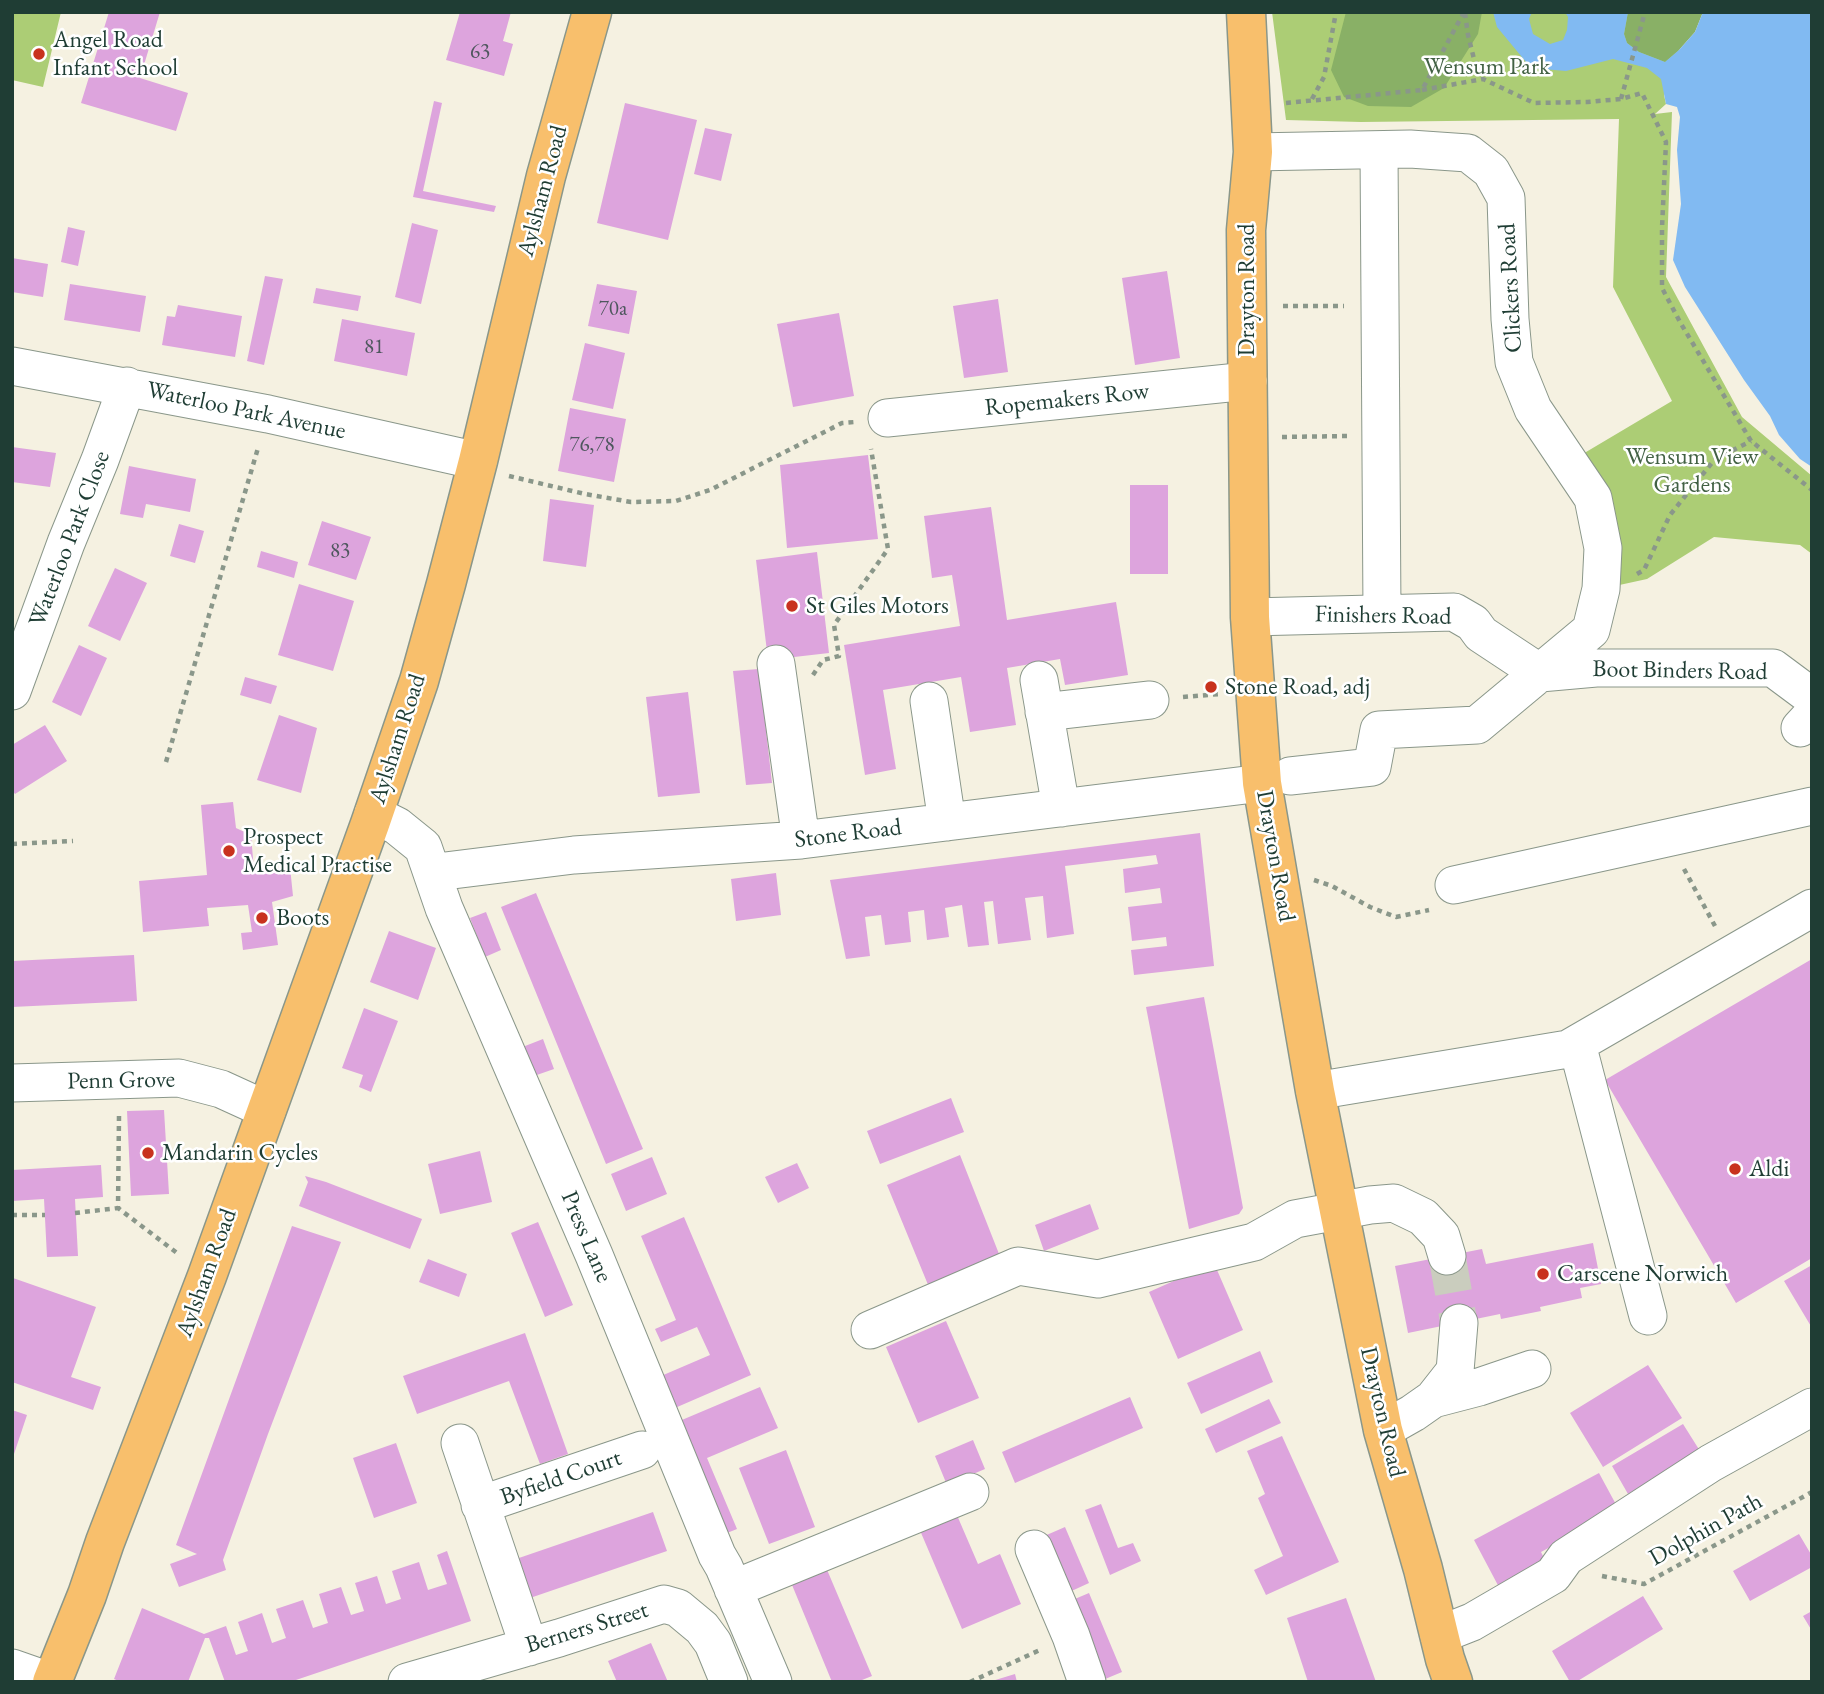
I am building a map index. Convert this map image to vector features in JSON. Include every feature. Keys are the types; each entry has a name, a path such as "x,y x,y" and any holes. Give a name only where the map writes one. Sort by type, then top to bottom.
{"main road":[{"name":"Aylsham Road","path":"52,1682 207,1276 419,681 477,465 546,176 592,12"},
{"name":"Drayton Road","path":"1246,12 1253,152 1246,230 1250,617 1276,780 1315,1091 1383,1430 1453,1682"}],"street":[{"name":"Clickers Road","path":"1253,152 1410,149 1468,153 1491,171 1506,198 1514,362 1533,409 1592,498 1603,548 1601,589 1591,630 1540,673"},
{"path":"1379,150 1382,613"},
{"name":"Waterloo Park Avenue","path":"12,366 268,414 477,465"},
{"name":"Ropemakers Row","path":"876,420 1248,381"},
{"name":"Waterloo Park Close","path":"12,691 127,386"},
{"name":"Finishers Road","path":"1250,617 1454,612 1473,623 1481,634 1540,673"},
{"path":"776,664 801,841"},
{"name":"Boot Binders Road","path":"1540,673 1596,668 1773,668 1808,714"},
{"path":"1276,780 1372,767 1379,730 1477,725 1540,673"},
{"path":"1062,808 1042,696 1150,700"},
{"path":"929,701 947,822"},
{"name":"Stone Road","path":"433,875 445,871 575,855 801,841 1276,780"},
{"path":"1445,897 1812,806"},
{"name":"Press Lane","path":"373,814 397,826 423,847 444,908 589,1242 717,1555 773,1682"},
{"path":"1315,1091 1568,1049 1812,908"},
{"path":"1577,1044 1648,1316"},
{"name":"Penn Grove","path":"12,1083 179,1078 220,1089 267,1110"},
{"path":"870,1330 1018,1266 1098,1279 1254,1242 1295,1219 1370,1205 1394,1203 1423,1217 1440,1236 1447,1256"},
{"path":"1383,1430 1433,1399 1455,1371 1459,1323"},
{"path":"1433,1399 1532,1369"},
{"path":"1439,1635 1472,1622 1553,1575 1566,1558 1711,1463 1812,1407"},
{"name":"Byfield Court","path":"460,1443 529,1647"},
{"name":"Byfield Court","path":"480,1506 642,1450"},
{"path":"733,1589 970,1492"},
{"path":"1034,1549 1071,1636 1087,1682"},
{"name":"Berners Street","path":"407,1682 664,1604 678,1608 702,1628 713,1643 729,1682"},
{"path":"12,1668 52,1682"}],"path":[{"path":"1336,12 1324,77 1312,100 1422,90 1483,79 1534,103 1587,103 1621,99 1642,93 1666,142 1662,288 1751,441 1812,490"},
{"path":"1422,90 1465,12"},
{"path":"1465,12 1474,59 1483,79"},
{"path":"1621,99 1645,12"},
{"path":"1277,306 1380,305"},
{"path":"166,762 268,414"},
{"path":"477,465 585,494 631,502 676,501 710,490 842,423 876,420 888,549 834,625 839,656 822,660 810,680"},
{"path":"1278,438 1381,435"},
{"path":"1601,589 1644,570 1670,515 1715,459 1751,441"},
{"path":"1194,695 1222,694"},
{"path":"12,844 73,842"},
{"path":"1682,867 1732,955"},
{"path":"1332,886 1370,907 1396,917 1445,897"},
{"path":"118,1208 120,1080"},
{"path":"75,1213 118,1208 207,1276"},
{"path":"12,1215 45,1215"},
{"name":"Dolphin Path","path":"1589,1574 1644,1584 1812,1492"},
{"path":"970,1682 1071,1636"}],"green space":[{"name":"Angel Road Infant School","path":"12,12 61,12 43,87 12,80"},
{"path":"1272,12 1703,12 1679,50 1664,95 1666,104 1655,114 1672,112 1666,277 1742,417 1812,476 1812,554 1800,545 1714,537 1647,579 1601,589 1581,455 1672,401 1613,287 1619,119 1361,122 1286,120"},
{"path":"1346,12 1482,12 1478,34 1444,88 1411,107 1368,106 1344,97 1331,70"},
{"path":"1628,12 1703,12 1695,32 1665,62 1639,52 1627,43 1624,34"}],"water":[{"path":"1493,12 1532,12 1529,19 1533,34 1550,44 1563,40 1568,17 1565,12 1628,12 1624,34 1627,43 1639,52 1665,62 1695,32 1703,12 1812,12 1812,467 1800,459 1779,435 1770,416 1685,287 1673,260 1681,204 1677,150 1680,117 1677,107 1666,104 1661,79 1647,68 1613,59 1566,71 1531,68 1497,27"}],"building":[{"path":"109,12 160,12 140,78 188,93 176,131 81,103"},
{"path":"460,12 511,12 503,41 513,44 504,76 446,60"},
{"path":"434,101 442,103 423,191 496,206 494,212 413,197"},
{"path":"625,103 697,120 668,240 597,223"},
{"path":"705,128 732,134 721,181 694,174"},
{"path":"412,223 438,230 421,304 395,297"},
{"path":"68,227 85,231 78,266 61,262"},
{"path":"12,258 48,264 43,297 12,292"},
{"path":"1167,271 1180,358 1135,365 1122,278"},
{"path":"265,276 283,279 264,365 247,361"},
{"path":"70,284 146,296 140,332 64,320"},
{"path":"597,284 637,291 629,334 588,326"},
{"path":"316,288 361,296 358,311 313,303"},
{"path":"998,299 1008,372 964,378 953,306"},
{"path":"178,305 242,316 235,357 162,345 167,316 175,317"},
{"path":"839,313 854,396 793,407 777,324"},
{"path":"342,319 415,333 407,376 334,361"},
{"path":"585,343 625,353 613,409 572,400"},
{"path":"570,408 626,419 614,482 558,471"},
{"path":"12,447 56,453 50,487 12,482"},
{"path":"868,455 878,539 787,548 780,465"},
{"path":"129,466 196,479 190,512 146,504 143,518 120,514"},
{"path":"1130,485 1168,485 1168,574 1130,574"},
{"path":"550,499 594,505 586,567 543,561"},
{"path":"991,507 1007,620 1116,602 1128,675 1065,685 1060,659 1007,668 1016,725 970,732 961,677 883,690 896,769 865,775 844,645 960,626 952,575 932,578 924,516"},
{"path":"322,521 371,537 356,580 308,565"},
{"path":"179,524 204,531 195,563 170,556"},
{"path":"261,551 298,562 294,578 257,567"},
{"name":"St Giles Motors","path":"817,552 829,653 768,660 756,560"},
{"path":"115,568 147,583 120,641 88,626"},
{"path":"299,584 354,601 333,671 278,655"},
{"path":"79,645 107,658 81,716 52,702"},
{"path":"759,669 772,783 746,785 733,671"},
{"path":"245,677 277,686 271,704 240,695"},
{"path":"688,692 700,793 658,797 646,697"},
{"path":"279,715 317,728 301,793 257,780"},
{"path":"45,725 67,761 15,794 12,790 12,745"},
{"name":"Prospect Medical Practise","path":"233,802 236,828 251,835 254,870 290,867 293,896 272,902 278,945 243,950 241,933 252,932 248,905 207,908 209,926 143,932 139,881 207,875 201,805"},
{"path":"1200,833 1214,966 1134,975 1131,950 1167,946 1166,937 1132,941 1128,907 1162,903 1160,888 1125,893 1123,869 1158,864 1156,855 1065,866 1074,934 1047,938 1043,896 1025,898 1031,940 998,944 993,901 984,902 989,945 968,947 962,905 945,908 949,937 927,940 924,910 908,912 911,942 885,945 881,915 865,917 870,956 846,959 830,880"},
{"path":"776,873 781,915 736,921 731,879"},
{"path":"536,893 643,1149 606,1164 501,907"},
{"path":"486,912 501,950 485,957 470,918"},
{"path":"389,931 436,948 418,1000 370,982"},
{"path":"134,955 137,1001 12,1007 12,961"},
{"name":"Aldi","path":"1812,959 1812,1258 1736,1303 1605,1080"},
{"path":"1204,997 1243,1208 1239,1214 1189,1229 1146,1007"},
{"path":"364,1008 398,1021 371,1092 359,1087 363,1075 342,1068"},
{"path":"543,1039 554,1069 531,1077 520,1048"},
{"path":"951,1098 964,1132 880,1164 867,1131"},
{"name":"Mandarin Cycles","path":"164,1110 169,1194 131,1196 127,1111"},
{"path":"480,1151 492,1202 440,1214 428,1164"},
{"path":"960,1155 1003,1264 931,1292 887,1185"},
{"path":"652,1157 667,1194 626,1211 611,1174"},
{"path":"797,1163 809,1188 778,1203 765,1177"},
{"path":"101,1165 103,1197 75,1199 78,1256 47,1257 44,1199 12,1201 12,1170"},
{"path":"305,1176 422,1219 410,1249 299,1206 308,1182"},
{"path":"1090,1204 1099,1229 1044,1251 1035,1225"},
{"path":"684,1217 751,1375 668,1411 654,1379 710,1355 697,1327 661,1342 655,1329 676,1320 641,1236"},
{"path":"538,1222 573,1305 545,1317 511,1233"},
{"path":"292,1226 341,1242 223,1560 226,1570 179,1587 170,1564 197,1554 176,1545"},
{"path":"1593,1243 1601,1284 1580,1288 1582,1298 1540,1307 1541,1311 1501,1319 1500,1314 1408,1333 1395,1266 1482,1249 1486,1264"},
{"path":"428,1259 467,1274 459,1297 419,1282"},
{"path":"1214,1263 1243,1330 1178,1359 1149,1292"},
{"path":"1812,1265 1812,1328 1784,1281"},
{"path":"13,1278 96,1307 71,1377 101,1387 93,1410 12,1382"},
{"path":"946,1321 979,1398 918,1423 886,1347"},
{"path":"525,1333 568,1454 540,1464 509,1381 417,1414 403,1376"},
{"path":"1260,1351 1273,1382 1201,1414 1187,1383"},
{"path":"1648,1365 1682,1418 1603,1467 1570,1413"},
{"path":"760,1387 778,1428 707,1458 737,1529 717,1537 670,1425"},
{"path":"1130,1397 1143,1428 1015,1483 1002,1452"},
{"path":"1269,1399 1281,1423 1216,1453 1205,1429"},
{"path":"12,1410 27,1415 13,1457 12,1457"},
{"path":"1683,1424 1700,1451 1628,1494 1612,1466"},
{"path":"1282,1436 1339,1562 1266,1595 1254,1570 1283,1556 1258,1498 1265,1494 1247,1451"},
{"path":"973,1440 985,1469 947,1485 935,1456"},
{"path":"396,1443 417,1503 374,1518 353,1458"},
{"path":"786,1450 815,1527 769,1544 739,1468"},
{"path":"1599,1473 1619,1510 1541,1552 1548,1566 1501,1591 1474,1540"},
{"path":"950,1499 978,1564 1000,1554 1021,1604 962,1629 913,1514"},
{"path":"1101,1504 1118,1548 1133,1543 1141,1561 1110,1575 1085,1510"},
{"path":"653,1512 667,1551 530,1598 516,1559"},
{"path":"1065,1527 1089,1583 1065,1594 1042,1537"},
{"path":"1799,1534 1812,1556 1812,1567 1750,1601 1733,1571"},
{"path":"447,1551 471,1621 290,1682 225,1682 209,1638 205,1638 188,1682 121,1682 114,1679 142,1608 204,1634 226,1626 236,1655 248,1651 238,1622 262,1613 272,1643 286,1638 276,1609 303,1600 313,1628 328,1623 319,1594 341,1587 351,1615 364,1611 355,1583 377,1576 386,1604 401,1599 392,1571 419,1562 428,1590 447,1584 437,1555"},
{"path":"825,1565 872,1676 857,1682 832,1682 790,1580"},
{"path":"1089,1593 1122,1672 1098,1682 1063,1604"},
{"path":"1643,1596 1663,1629 1576,1682 1570,1682 1552,1651"},
{"path":"1346,1598 1376,1682 1308,1682 1287,1618"},
{"path":"1812,1611 1812,1631 1803,1616"},
{"path":"651,1643 668,1682 617,1682 608,1661"},
{"path":"1015,1674 1017,1682 992,1682 992,1681"}],"tunnel":[{"path":"1447,1256 1459,1323"}],"place":[{"name":"Angel Road Infant School","path":"39,54"},
{"name":"St Giles Motors","path":"792,606"},
{"name":"Stone Road, adj","path":"1211,687"},
{"name":"Prospect Medical Practise","path":"229,851"},
{"name":"Boots","path":"262,918"},
{"name":"Mandarin Cycles","path":"148,1153"},
{"name":"Aldi","path":"1735,1169"},
{"name":"Carscene Norwich","path":"1543,1274"}],"park label":[{"name":"Wensum Park","path":"1487,67"},
{"name":"Wensum View Gardens","path":"1692,471"}]}
